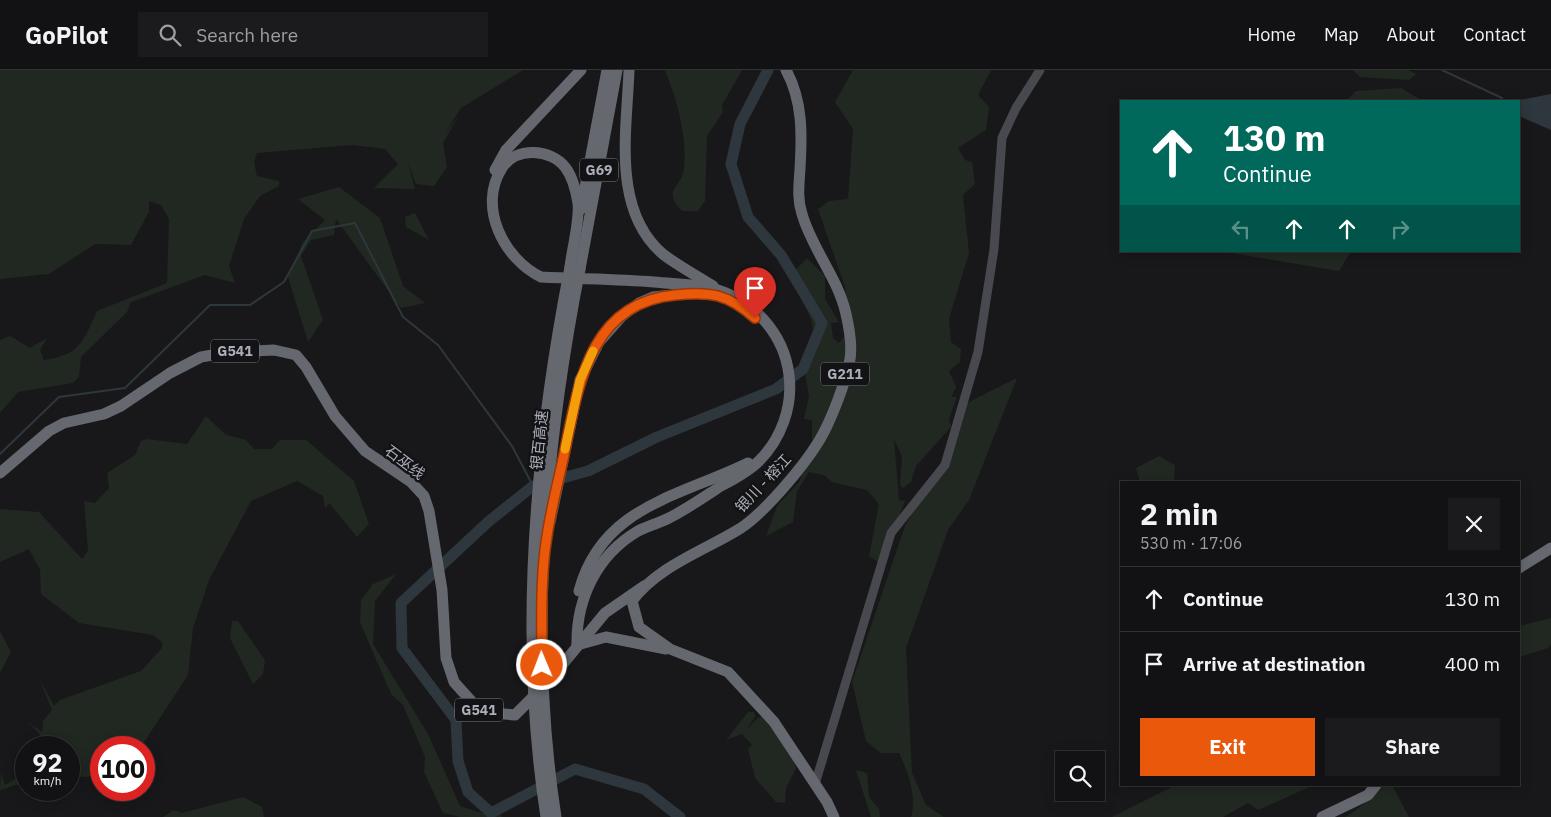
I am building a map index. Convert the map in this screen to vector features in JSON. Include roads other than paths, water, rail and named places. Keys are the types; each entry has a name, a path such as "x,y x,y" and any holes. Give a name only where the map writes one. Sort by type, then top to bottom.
{"highway":[{"path":"581,70 506,150 497,165 488,199 489,216 497,242 512,263 540,283 702,292 726,299 748,313 767,332 779,348"},
{"name":"银百高速","path":"556,817 548,761 542,673 542,601 546,538 556,415 575,268 607,70"},
{"name":"银百高速","path":"546,817 533,698 532,601 546,414 617,70"},
{"path":"577,645 581,606 598,569 612,552 628,538 647,526 668,519 758,462 772,446 782,428 786,397 788,367 772,329 759,314 745,303 720,291 665,255 646,234 636,217 629,197 626,176 629,70"},
{"name":"银川 - 榕江","path":"786,70 794,84 802,124 798,202 805,225 839,291 846,314 850,358 837,400 820,440 786,484 750,522 715,544 663,572 644,586 632,601 639,627 670,649 728,672 774,722 815,784 834,817"},
{"path":"575,268 578,205 568,172 557,160 542,153 531,152 515,157 502,168 499,175 495,191 495,216 506,246 528,270 541,278 640,281 702,286 720,291"},
{"path":"546,538 578,386 588,360 599,342 621,317 639,303 653,297 702,292"},
{"name":"石巫线","path":"0,473 49,431 64,423 104,414 121,406 170,373 201,357 230,352 274,350 296,355 335,416 365,451 411,482 424,496 429,512 442,590 446,658 454,682 480,712 515,715 548,682 577,645"},
{"path":"577,645 575,623 583,579 593,558 605,540 621,524 659,501 747,464 761,450 772,434 786,397"},
{"path":"1520,567 1551,548"},
{"path":"577,645 605,613 644,586"},
{"path":"577,645 606,637 670,649"},
{"path":"1322,817 1368,795 1375,786"}],"street":[{"path":"815,784 890,533 945,465 978,352 994,249 1002,138 1020,101 1040,70"}],"waterway":[{"path":"680,817 644,789 575,769 491,813 468,792 458,761 456,720 402,648 401,603 488,522 533,486 588,471 657,437 776,389 803,369 822,323 781,255 748,217 731,164 740,124 768,70"},
{"path":"1442,70 1502,98"},
{"path":"0,454 59,397 125,388 210,305 250,305 284,282 312,231 355,223 403,317 438,345 512,446 533,486"}]}
